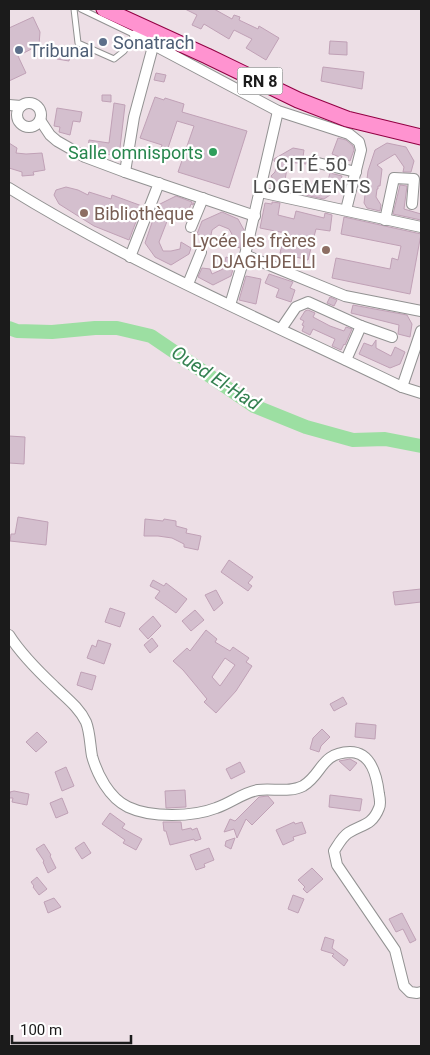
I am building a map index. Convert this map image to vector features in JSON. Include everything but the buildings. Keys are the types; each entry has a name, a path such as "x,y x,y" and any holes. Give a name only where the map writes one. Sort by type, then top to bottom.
{"main road":[{"name":"RN 8","path":"104,9 138,31 155,39 306,103 347,119 421,137"}],"street":[{"path":"125,172 134,117 155,39 278,111 356,138 361,150 346,210"},
{"path":"19,110 28,104 36,106 40,112 40,120 50,135"},
{"path":"9,105 19,110"},
{"path":"19,110 21,124 50,135 75,152 125,172 255,216"},
{"path":"230,305 255,216 278,111"},
{"path":"32,127 40,120"},
{"path":"318,163 356,172"},
{"path":"385,220 394,178 414,180 412,204"},
{"path":"130,257 159,183"},
{"path":"9,188 130,257 402,387 421,393"},
{"path":"260,192 421,227"},
{"path":"191,227 203,198"},
{"path":"188,284 201,252"},
{"path":"245,255 345,296 421,311"},
{"path":"281,329 296,307 308,302 361,326 392,337"},
{"path":"346,360 361,326"},
{"path":"402,387 421,330"},
{"path":"9,635 20,652 79,710 86,723 92,757 100,777 112,794 127,807 148,813 182,815 203,812 218,808 246,793 259,790 291,789 303,786 326,760 336,754 352,752 366,758 374,768 381,806 374,818 365,826 348,833 342,839 334,851 337,865 395,950 404,986 410,992 421,992"}],"lane":[{"path":"74,9 78,43 114,59 124,51 138,31 81,9"}],"waterway":[{"name":"Oued El-Had","path":"9,328 17,331 52,332 117,328 151,336 254,406 306,427 353,440 385,439 421,446"}],"place":[{"name":"Sonatrach","path":"103,42"},
{"name":"Tribunal","path":"19,50"},
{"name":"Salle omnisports","path":"213,152"},
{"name":"Bibliothèque","path":"84,213"},
{"name":"Lycée les frères DJAGHDELLI","path":"326,250"}],"district":[{"name":"CITÉ 50 LOGEMENTS","path":"312,175"}]}
